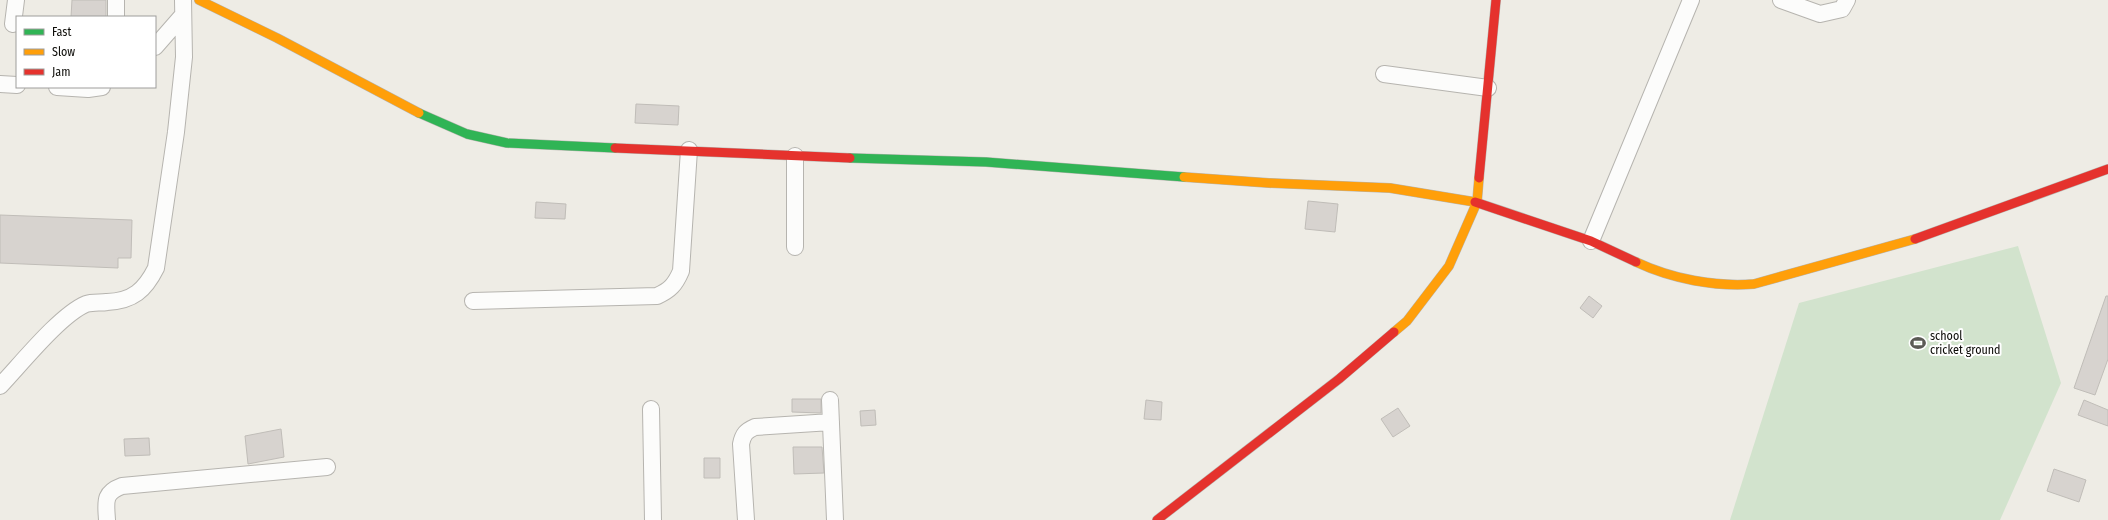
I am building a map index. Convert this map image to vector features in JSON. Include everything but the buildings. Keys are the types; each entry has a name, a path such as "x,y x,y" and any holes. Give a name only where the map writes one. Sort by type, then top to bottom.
{"street":[{"path":"13,24 16,0"},
{"path":"116,0 116,16"},
{"path":"199,0 257,26 447,127 484,140 507,143 689,150 795,156 986,162 1269,183 1390,188 1476,202 1591,241 1654,271 1682,278 1730,286 1754,284 1935,233 2108,169"},
{"path":"1157,520 1339,379 1407,321 1449,266 1476,202 1496,0"},
{"path":"1591,241 1691,0"},
{"path":"1781,0 1820,14 1842,9 1847,0"},
{"path":"156,46 183,8"},
{"path":"0,386 64,319 78,308 88,303 117,302 134,296 149,284 156,268 176,132 184,57 183,8"},
{"path":"1384,74 1488,88"},
{"path":"0,84 16,85"},
{"path":"72,88 95,88"},
{"path":"473,301 657,296 668,291 676,284 681,271 689,150"},
{"path":"795,156 795,247"},
{"path":"830,400 835,520"},
{"path":"651,409 653,520"},
{"path":"746,520 741,444 743,436 747,430 755,427 831,422"},
{"path":"107,520 107,497 112,490 122,486 327,467"}],"green space":[{"name":"school cricket ground","path":"2018,246 2061,383 2000,520 1730,520 1799,303"}],"traffic: fast":[{"path":"419,113 467,134 507,143 615,148"},
{"path":"850,158 986,162 1184,177"}],"traffic: slow":[{"path":"199,0 277,38 419,113"},
{"path":"1184,177 1269,183 1390,188 1475,202"},
{"path":"1394,332 1407,321 1449,266 1477,202 1479,178"},
{"path":"1636,262 1664,273 1709,283 1739,285 1754,284 1915,239"}],"traffic: jam":[{"path":"1479,178 1496,0"},
{"path":"615,148 850,158"},
{"path":"1915,239 2108,169"},
{"path":"1475,202 1591,241 1636,262"},
{"path":"1157,520 1339,379 1394,332"}],"place":[{"name":"school cricket ground","path":"1918,343"}]}
